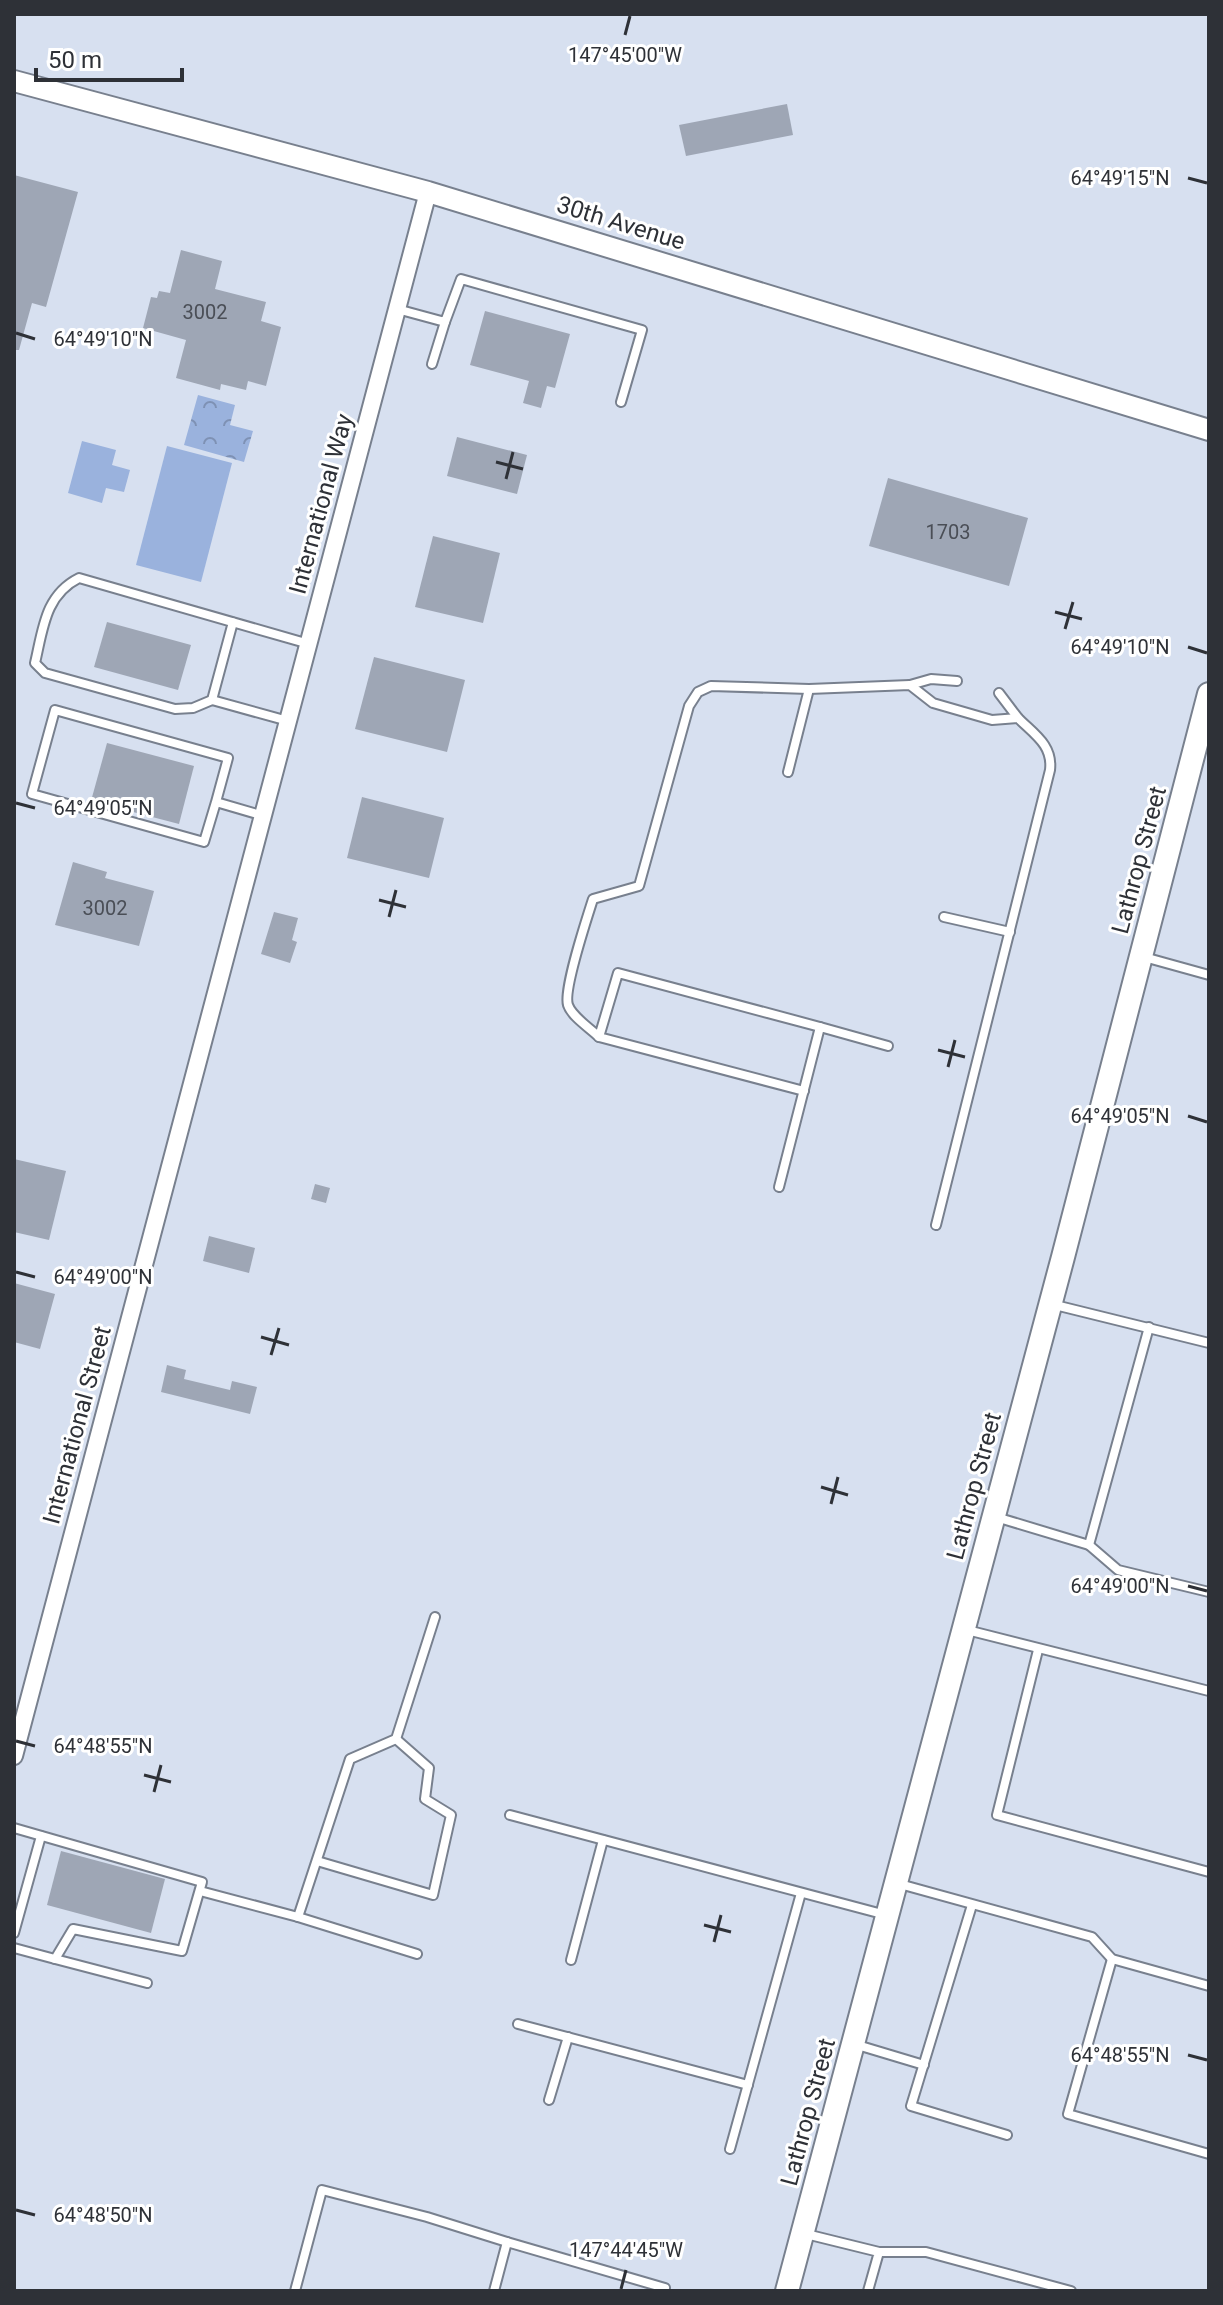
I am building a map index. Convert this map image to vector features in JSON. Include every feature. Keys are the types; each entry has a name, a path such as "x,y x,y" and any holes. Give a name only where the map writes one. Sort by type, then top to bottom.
{"main road":[{"name":"Lathrop Street","path":"787,2291 1209,694"}],"street":[{"name":"30th Avenue","path":"14,81 428,192 1209,430"},
{"name":"International Way","path":"263,822 428,192"},
{"name":"International Street","path":"14,1756 263,822"}],"lane":[{"path":"432,364 461,279 642,330 621,402"},
{"path":"397,309 445,322"},
{"path":"289,721 212,700 193,708 175,709 45,673 35,663 49,608 63,586 79,578 310,644"},
{"path":"212,700 233,622"},
{"path":"804,1091 599,1037 571,1011 566,996 593,899 639,886 689,706 698,692 711,686 809,689 910,685 931,679 957,681"},
{"path":"910,685 933,703 992,720 1018,718"},
{"path":"788,772 809,689"},
{"path":"936,1225 1051,760 1046,746 999,693"},
{"path":"55,710 228,758 216,802 204,842 32,794 55,710"},
{"path":"216,802 263,822"},
{"path":"944,917 1010,932"},
{"path":"1141,956 1209,975"},
{"path":"599,1037 618,973 888,1046"},
{"path":"779,1187 820,1027"},
{"path":"1050,1304 1209,1343"},
{"path":"1089,1545 1149,1327"},
{"path":"993,1516 1089,1545 1118,1570 1209,1592"},
{"path":"298,1917 350,1759 396,1739 435,1617"},
{"path":"962,1629 1209,1691"},
{"path":"1038,1650 997,1815 1209,1872"},
{"path":"317,1861 433,1895 451,1815 425,1799 429,1768 396,1739"},
{"path":"510,1815 887,1915"},
{"path":"14,1828 202,1882 182,1951 73,1929 55,1959"},
{"path":"14,1933 41,1836"},
{"path":"571,1960 603,1840"},
{"path":"896,1883 1092,1937 1112,1959 1209,1986"},
{"path":"200,1891 417,1954"},
{"path":"730,2149 801,1893"},
{"path":"972,1905 911,2106 1007,2135"},
{"path":"14,1948 147,1983"},
{"path":"1112,1959 1068,2114 1209,2154"},
{"path":"518,2024 748,2085"},
{"path":"549,2100 568,2037"},
{"path":"853,2043 924,2065"},
{"path":"295,2291 322,2190 427,2217 665,2288 664,2291"},
{"path":"803,2233 879,2252 926,2252 1071,2291"},
{"path":"494,2291 507,2242"},
{"path":"868,2291 879,2252"}],"green space":[{"path":"198,395 235,405 230,425 253,431 244,462 184,445"},
{"path":"82,441 116,450 112,465 130,470 124,492 106,488 102,503 68,493"},
{"path":"167,446 232,463 201,582 136,565"}],"building":[{"path":"787,104 793,135 686,156 679,125"},
{"path":"14,175 78,192 46,307 32,303 19,350 14,350"},
{"path":"181,250 222,261 215,289 266,302 261,321 281,327 266,386 248,381 246,390 221,384 220,390 176,378 186,340 143,328 151,297 157,298 159,291 170,293"},
{"path":"485,311 570,334 555,388 547,386 541,408 523,403 529,381 470,365"},
{"path":"457,437 527,455 517,494 447,476"},
{"path":"888,478 1028,518 1009,586 869,546"},
{"path":"433,536 500,553 483,623 415,607"},
{"path":"107,622 191,645 178,690 94,667"},
{"path":"374,657 465,680 447,752 355,729"},
{"path":"107,743 194,766 179,824 91,801"},
{"path":"362,797 444,818 429,878 347,858"},
{"path":"73,862 107,872 105,878 154,891 139,946 55,925"},
{"path":"274,912 298,918 292,940 297,942 290,963 261,954"},
{"path":"14,1159 66,1171 49,1240 14,1232"},
{"path":"315,1184 330,1188 326,1203 311,1199"},
{"path":"209,1236 255,1248 249,1273 203,1261"},
{"path":"14,1283 55,1294 40,1349 14,1342"},
{"path":"167,1365 186,1370 184,1379 230,1390 232,1381 257,1387 250,1414 161,1392"},
{"path":"61,1851 165,1879 151,1933 47,1905"}]}
